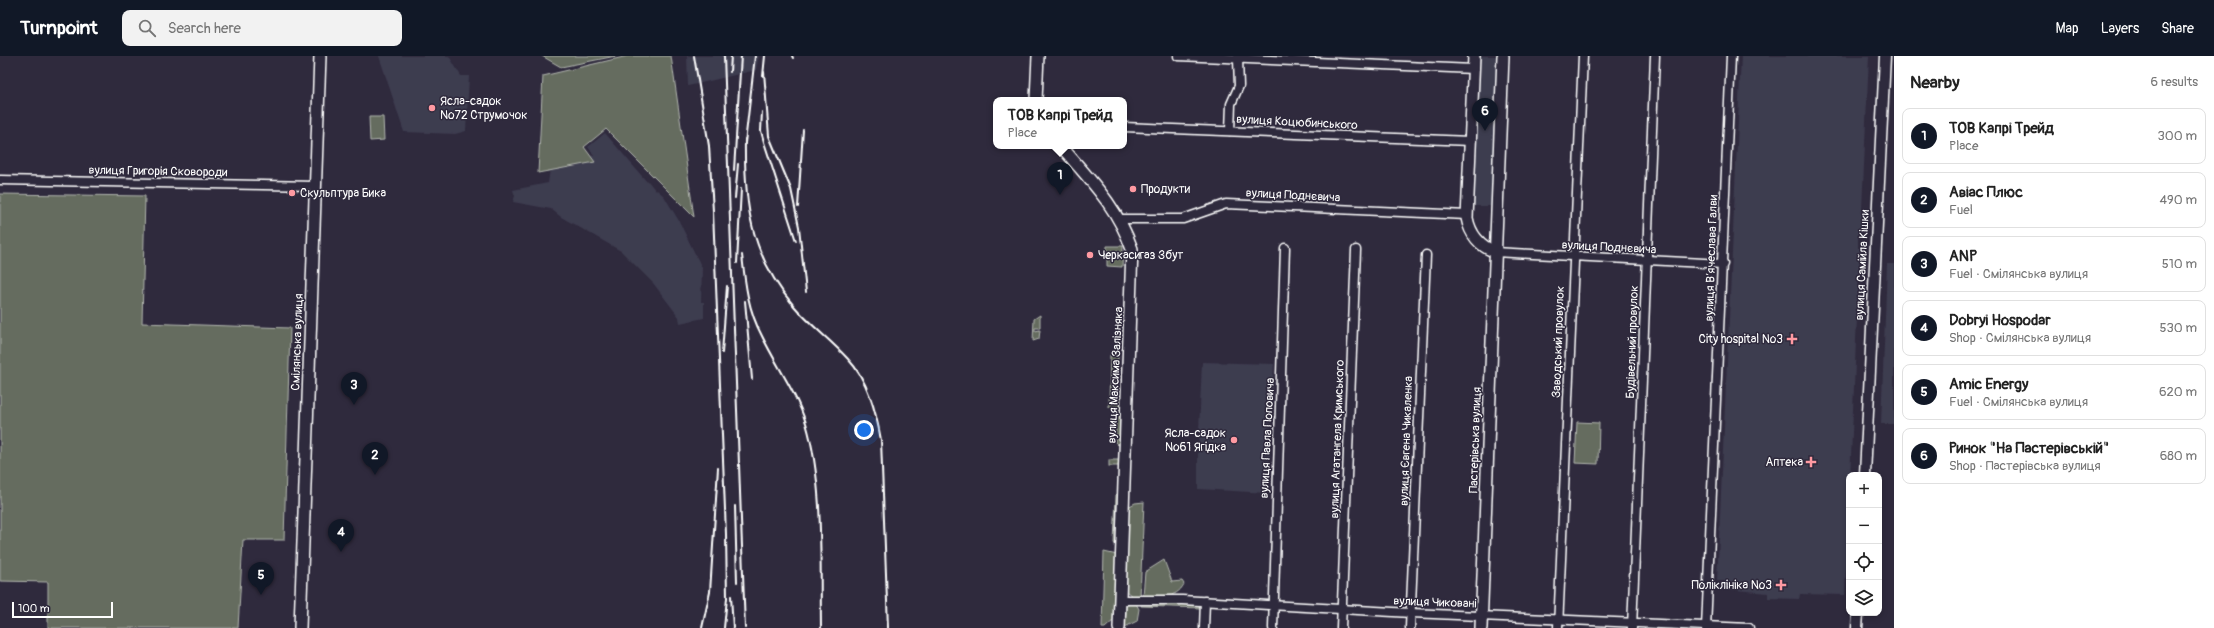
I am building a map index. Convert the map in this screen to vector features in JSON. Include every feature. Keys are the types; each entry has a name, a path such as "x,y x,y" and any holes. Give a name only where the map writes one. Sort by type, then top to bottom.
{"main road":[{"name":"Смілянська вулиця","path":"300,628 320,56"},
{"path":"1036,97 1038,56"},
{"path":"1474,56 1467,214 1471,233 1489,249 1495,252"},
{"name":"Пастерівська вулиця","path":"1481,628 1503,56"},
{"name":"вулиця Максима Залізняка","path":"1064,149 1102,194 1120,219 1132,249 1119,628"}],"street":[{"path":"1178,56 1473,69"},
{"name":"Заводський провулок","path":"1558,624 1583,56"},
{"name":"Будівельний провулок","path":"1632,625 1655,56"},
{"name":"вулиця Вʼячеслава Галви","path":"1706,627 1731,56"},
{"name":"вулиця Самійла Кішки","path":"1864,472 1884,56"},
{"path":"1230,131 1231,104 1238,86 1238,59"},
{"name":"вулиця Коцюбинського","path":"1127,126 1470,141"},
{"name":"вулиця Григорія Сковороди","path":"0,180 316,186"},
{"name":"вулиця Поднєвича","path":"1120,219 1183,219 1226,204 1467,214"},
{"name":"вулиця Павла Поповича","path":"1273,628 1272,604 1285,248"},
{"name":"вулиця Агатангела Кримського","path":"1341,628 1356,250"},
{"name":"вулиця Поднєвича","path":"1495,252 1723,264"},
{"name":"вулиця Євгена Чикаленка","path":"1410,628 1426,255"},
{"name":"вулиця Чиковані","path":"1120,600 1205,601 1272,604 1342,610 1482,615 1558,624 1749,628"},
{"path":"1204,628 1205,601"},
{"path":"1857,628 1858,616"}],"shaded area":[{"name":"Ясла-садок №72 Струмочок","path":"379,56 449,56 461,76 469,76 466,131 455,134 404,132"},
{"path":"687,56 759,56 756,70 688,86"},
{"path":"1478,56 1499,56 1491,206 1471,206"},
{"name":"City hospital №3","path":"1741,56 1869,56 1861,231 1858,232 1858,248 1860,248 1850,472 1846,472 1845,595 1800,594 1799,599 1768,598 1768,593 1725,589 1725,581 1717,581"},
{"path":"605,133 647,182 648,181 656,191 657,190 664,196 679,221 702,268 701,302 704,302 704,318 680,323 679,317 653,283 621,251 561,217 551,209 513,202 515,196 513,190 548,183 550,169 594,155 588,147"},
{"path":"1887,264 1894,264 1894,424 1881,424"},
{"name":"Ясла-садок №61 Ягідка","path":"1202,362 1274,364 1268,493 1198,489"}],"green space":[{"path":"542,56 616,56 561,67"},
{"path":"628,56 671,56 694,217 606,129 584,147 595,162 538,173 543,76"},
{"path":"369,117 383,117 384,140 370,141"},
{"path":"0,194 145,196 142,323 290,328 284,540 243,540 238,628 48,628 48,582 0,581"},
{"path":"1107,246 1123,246 1122,267 1107,266"},
{"path":"1040,315 1040,328 1035,328 1035,331 1040,330 1039,339 1033,341 1034,319"},
{"path":"1118,354 1118,375 1115,375 1115,387 1121,389 1120,406 1123,414 1120,444 1118,445 1115,442 1116,409 1109,407 1110,355"},
{"path":"1577,422 1599,423 1598,464 1575,463"},
{"path":"1109,460 1119,460 1119,466 1109,466"},
{"path":"1118,493 1116,546 1114,543 1116,495"},
{"path":"1144,502 1140,597 1132,596 1126,591 1128,507 1135,503"},
{"path":"1104,552 1117,555 1115,619 1105,628 1102,628"},
{"path":"1164,560 1172,582 1182,581 1184,584 1181,589 1172,595 1143,596 1145,572"},
{"path":"1135,602 1139,609 1137,621 1125,627 1126,606"},
{"path":"1142,602 1201,604 1202,608 1141,606"}],"railway":[{"path":"694,56 709,146 713,211 726,534 727,598 724,628"},
{"path":"724,56 745,628"},
{"path":"730,72 731,56"},
{"path":"734,170 741,56"},
{"path":"745,143 755,56"},
{"path":"763,76 765,56"},
{"path":"764,72 769,136 791,189 799,227 806,292"},
{"path":"762,112 761,131 796,241"},
{"path":"798,207 803,130"},
{"path":"745,139 748,207 759,248 779,287 794,306 855,367 866,386 877,418 881,440 888,628"},
{"path":"735,198 738,164"},
{"path":"737,263 741,189"},
{"path":"742,255 746,286 753,316 797,400 806,423 812,446 816,471 820,524 821,628"},
{"path":"722,353 727,286"},
{"path":"745,301 752,379"},
{"path":"702,628 710,592 718,468"},
{"path":"735,506 737,582"},
{"path":"731,596 733,628"}],"place":[{"name":"Ясла-садок №72 Струмочок","path":"432,108"},
{"name":"Ринок \"На Пастерівській\"","path":"1485,131"},
{"name":"Продукти","path":"1133,189"},
{"name":"Cкульптура Бика","path":"292,193"},
{"name":"ТОВ Капрі Трейд","path":"1060,195"},
{"name":"Черкасигаз Збут","path":"1090,255"},
{"name":"City hospital №3","path":"1792,339"},
{"name":"ANP","path":"354,405"},
{"name":"Ясла-садок №61 Ягідка","path":"1234,440"},
{"name":"Аптека","path":"1811,462"},
{"name":"Авіас Плюс","path":"375,475"},
{"name":"Dobryi Hospodar","path":"341,552"},
{"name":"Поліклініка №3","path":"1781,585"},
{"name":"Amic Energy","path":"261,595"}]}
